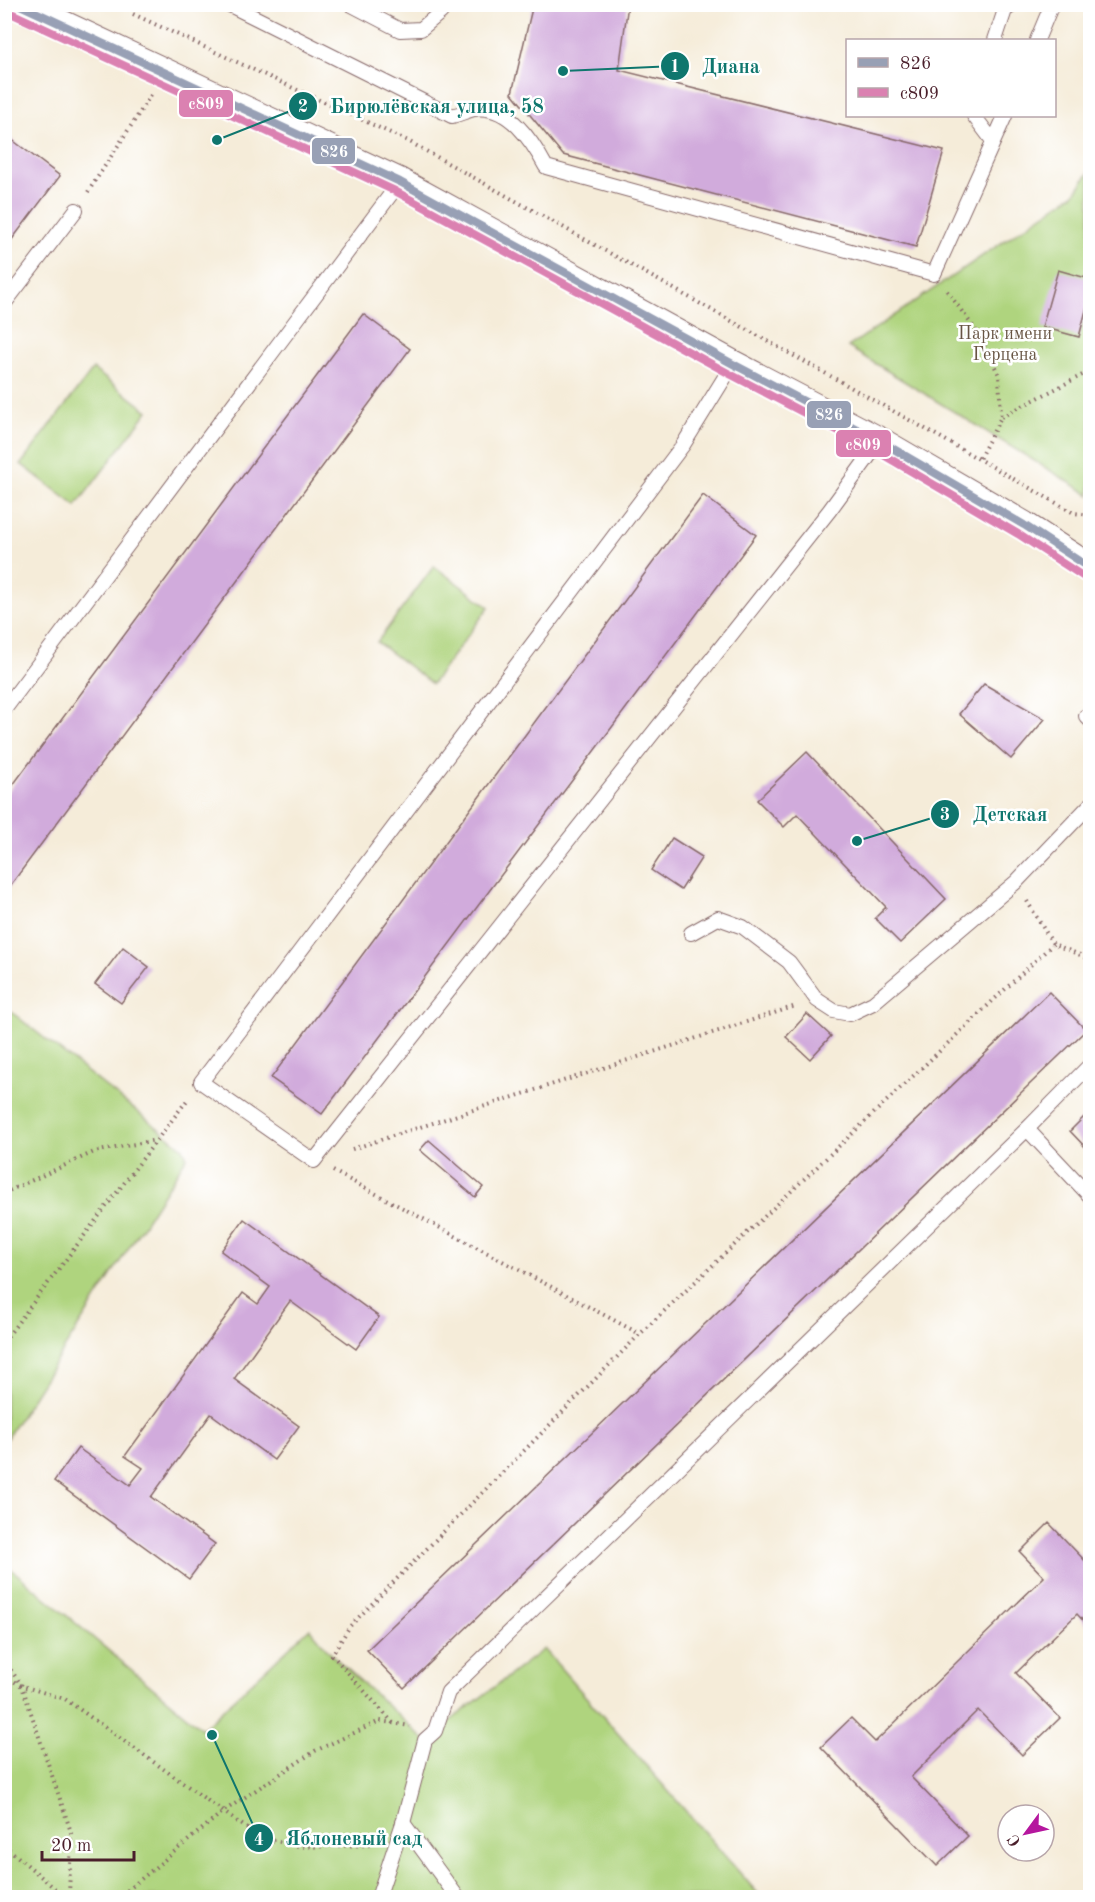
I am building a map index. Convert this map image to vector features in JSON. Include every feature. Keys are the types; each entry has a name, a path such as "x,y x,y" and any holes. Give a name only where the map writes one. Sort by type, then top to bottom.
{"street":[{"path":"17,4 400,182 880,441 1024,525 1090,568"}],"lane":[{"path":"228,4 452,116 477,109 502,113 518,126 536,147 546,167 934,274 1005,117"},
{"path":"350,4 400,30 421,29 441,12 444,4"},
{"path":"995,39 1005,10 1014,4"},
{"path":"1037,39 1052,4"},
{"path":"975,117 993,141"},
{"path":"4,710 400,182"},
{"path":"4,304 76,210"},
{"path":"733,363 683,445 201,1082 314,1161 829,511 880,441"},
{"path":"691,933 718,918 743,927 789,962 817,1000 834,1011 850,1014 873,1004 1016,882 1090,805"},
{"path":"378,1898 403,1823 425,1740 435,1731 448,1692 1027,1130 1090,1065"},
{"path":"1027,1130 1090,1196"},
{"path":"403,1823 458,1898"}],"path":[{"path":"133,14 408,141 1074,513 1090,515"},
{"path":"76,210 188,39"},
{"path":"934,274 980,336 999,375 1001,417 979,459"},
{"path":"1001,417 1090,371"},
{"path":"1016,882 1053,944 1090,959"},
{"path":"393,1724 332,1655 357,1619 639,1334 1053,944"},
{"path":"314,1161 817,1000"},
{"path":"4,1341 201,1082"},
{"path":"4,1193 94,1152 157,1140"},
{"path":"314,1161 639,1334"},
{"path":"4,1660 22,1686 71,1832 68,1898"},
{"path":"4,1676 22,1686 65,1699 259,1837 302,1847 396,1844"},
{"path":"118,1898 224,1811 315,1751 381,1721 435,1731"},
{"path":"4,1845 68,1898"}],"green space":[{"name":"Парк имени Герцена","path":"1090,171 1090,495 848,347 1075,193"},
{"path":"93,369 148,411 76,506 21,464"},
{"path":"434,566 489,607 432,684 377,642"},
{"path":"5,1007 183,1148 187,1157 5,1441"},
{"path":"4,1563 202,1729 310,1628 332,1655 425,1740 544,1649 761,1897 5,1897"}],"building":[{"path":"533,4 628,4 619,70 944,151 916,247 563,155 512,93"},
{"path":"7,136 60,176 4,250 4,140"},
{"path":"1058,270 1090,279 1090,295 1079,337 1042,327"},
{"path":"363,314 410,349 4,894 4,797"},
{"path":"703,495 756,535 322,1114 271,1078"},
{"path":"984,684 1045,719 1011,759 959,714"},
{"path":"807,752 946,899 900,943 875,918 886,907 797,814 784,827 757,800"},
{"path":"672,838 702,857 681,890 651,870"},
{"path":"123,947 149,967 121,1003 95,984"},
{"path":"1049,992 1086,1030 404,1688 367,1650"},
{"path":"807,1014 831,1036 810,1059 786,1037"},
{"path":"1090,1111 1090,1152 1070,1131"},
{"path":"429,1140 483,1187 475,1197 420,1150"},
{"path":"244,1219 379,1317 356,1349 290,1301 234,1379 299,1426 274,1460 211,1414 151,1497 215,1544 189,1579 54,1481 78,1448 130,1485 143,1468 125,1456 243,1293 258,1304 270,1287 221,1251"},
{"path":"1049,1523 1090,1566 1090,1628 1077,1614 1016,1673 1060,1718 1022,1755 978,1710 911,1777 968,1836 937,1866 821,1747 851,1718 875,1742 1044,1577 1020,1552"}],"transit line":[{"name":"826","path":"18,4 400,182 733,364 880,441 1024,525 1090,568"},
{"name":"с809","path":"13,14 395,191 728,373 875,450 1018,534 1084,577"}],"place":[{"name":"Диана","path":"563,71"},
{"name":"Бирюлёвская улица, 58","path":"217,140"},
{"name":"Детская","path":"857,841"},
{"name":"Яблоневый сад","path":"212,1735"}]}
